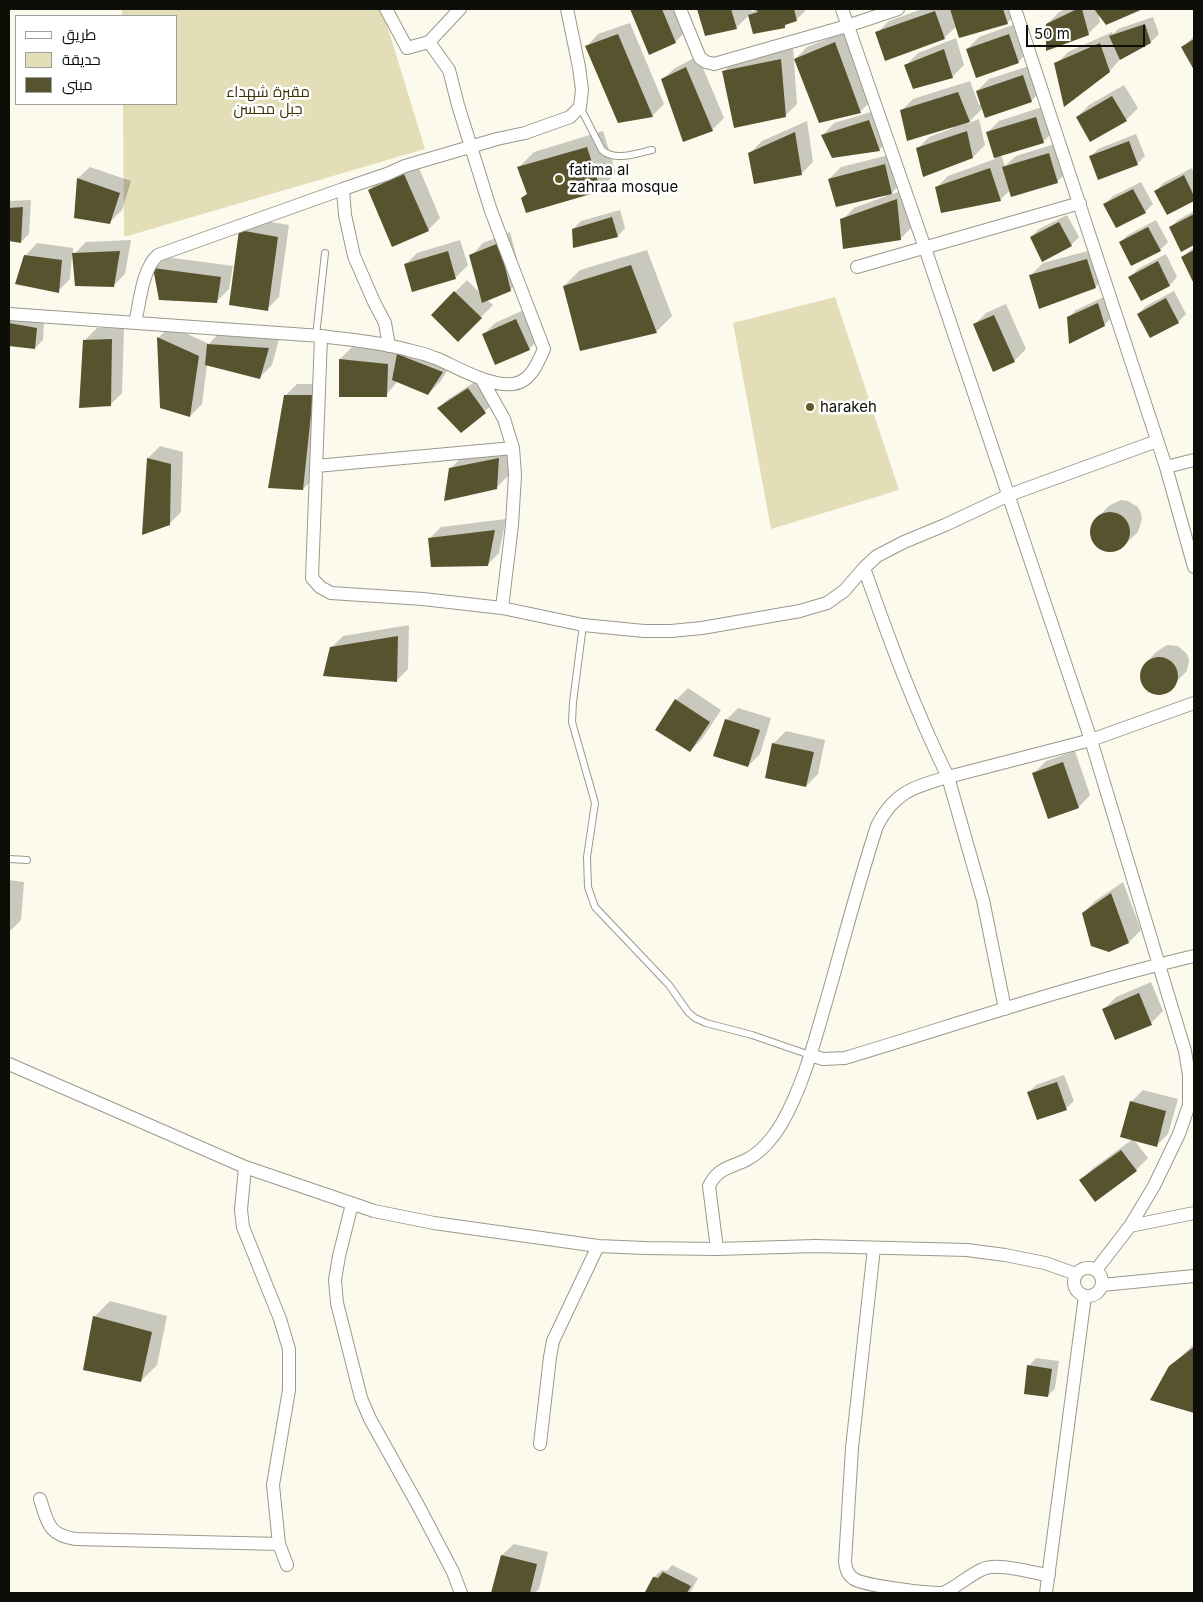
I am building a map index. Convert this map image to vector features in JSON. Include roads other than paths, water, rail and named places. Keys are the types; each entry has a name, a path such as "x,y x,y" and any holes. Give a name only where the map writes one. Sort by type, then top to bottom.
{"street":[{"path":"386,9 407,48 429,42 460,9"},
{"path":"136,323 148,268 158,255 405,166 471,146 525,133 570,117 580,107 582,90 567,9"},
{"path":"680,9 700,58 709,63 719,63 847,26 898,9"},
{"path":"842,9 1009,495 1090,740 1185,1052 1189,1075 1189,1104 1175,1143 1154,1186 1130,1226 1096,1270"},
{"path":"1015,9 1166,467 1194,567"},
{"path":"9,314 318,336 407,349 501,384 514,384 525,380 535,370 544,349 491,211 449,70 429,42"},
{"path":"343,189 345,215 354,256 385,323 389,346"},
{"path":"857,267 1080,203"},
{"path":"318,336 312,578 320,587 331,593 502,608 583,624 644,631 702,628 800,611 827,602 844,591 864,568 877,556 889,549 1009,495 1157,441"},
{"path":"481,378 504,420 513,448 515,475 512,525 502,608"},
{"path":"316,466 513,448"},
{"path":"1166,467 1194,460"},
{"path":"864,568 900,664 933,746 948,777 983,900 1004,1009"},
{"path":"717,1249 709,1186 713,1177 720,1171 749,1158 763,1148 781,1126 796,1095 810,1055 877,826 888,807 903,793 917,786 1090,740 1194,703"},
{"path":"810,1055 823,1060 845,1058 1004,1009 1159,964 1194,956"},
{"path":"9,1064 245,1167 374,1211 434,1224 598,1246 717,1249 815,1246 967,1250 1045,1263 1076,1274"},
{"path":"245,1167 241,1210 243,1226 280,1319 288,1349 289,1390 273,1485 279,1544 286,1566"},
{"path":"352,1204 335,1280 337,1303 361,1398 370,1419 420,1507 453,1572 461,1593"},
{"path":"1130,1226 1194,1213"},
{"path":"540,1444 553,1341 598,1246"},
{"path":"874,1248 852,1448 845,1562 847,1572 854,1579 866,1583 943,1593 983,1569 993,1566 1049,1576"},
{"path":"1085,1268 1096,1270 1100,1274 1102,1285 1096,1294 1085,1296 1076,1290 1074,1285 1076,1274 1085,1268"},
{"path":"1102,1285 1194,1276"},
{"path":"1046,1593 1085,1296"},
{"path":"40,1499 49,1528 62,1537 76,1539 279,1544"}],"lane":[{"path":"580,107 602,150 607,154 614,157 652,150"},
{"path":"318,336 326,253"},
{"path":"583,624 572,722 596,803 587,857 588,887 595,908 669,985 688,1012 695,1018 810,1055"},
{"path":"9,859 27,860"}],"place":[{"name":"fatima al zahraa mosque","path":"559,179"},
{"name":"harakeh","path":"810,407"}],"park label":[{"name":"مقبرة شهداء جبل محسن","path":"268,100"}]}
